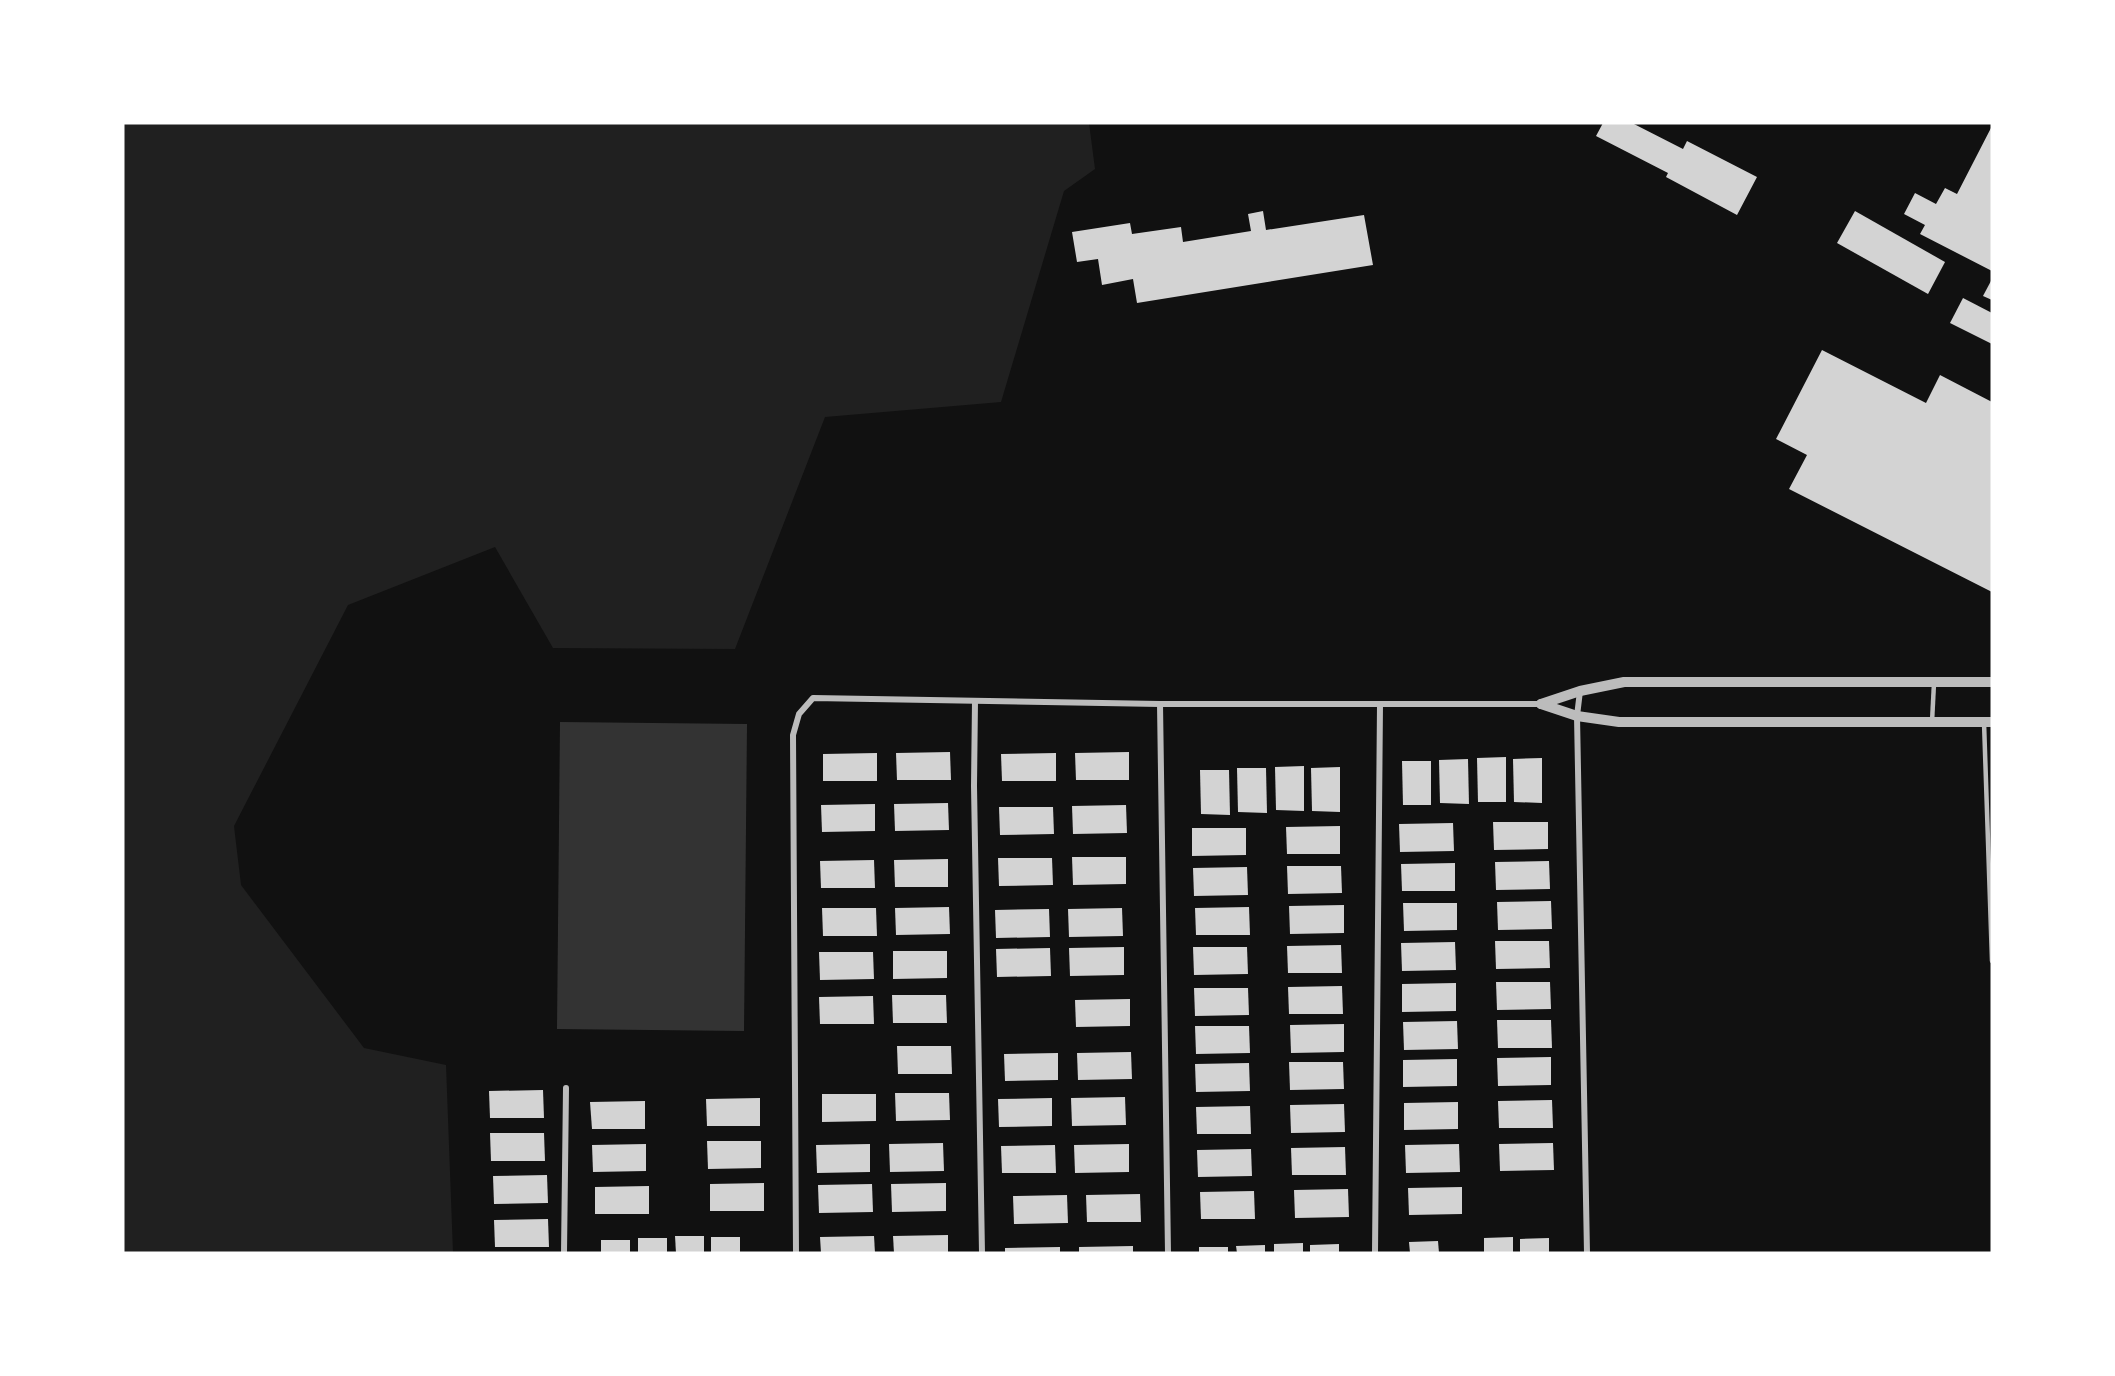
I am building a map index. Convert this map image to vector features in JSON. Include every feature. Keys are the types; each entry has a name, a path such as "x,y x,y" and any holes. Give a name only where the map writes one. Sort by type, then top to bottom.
{"street":[{"path":"796,1253 793,735 799,714 813,698 1160,704 1541,704 1580,691 1624,682 1992,682"},
{"path":"1580,691 1577,716 1587,1253"},
{"path":"975,701 982,1253"},
{"path":"1160,704 1168,1253"},
{"path":"1541,704 1577,716 1619,722 1988,722"},
{"path":"1376,1253 1380,705"},
{"path":"564,1253 566,1088"}],"lane":[{"path":"1932,722 1934,682"},
{"path":"1988,722 1992,961"}],"shaded area":[{"path":"123,123 1089,123 1095,169 1064,191 1001,402 825,417 735,649 553,648 495,547 348,605 234,826 241,885 364,1048 446,1065 453,1253 123,1253"},
{"path":"560,722 747,724 744,1031 557,1029"}],"building":[{"path":"1603,123 1632,123 1683,149 1687,141 1757,177 1737,215 1666,177 1668,173 1596,136"},
{"path":"1992,126 1992,271 1920,234 1925,225 1904,214 1915,193 1936,204 1945,188 1957,194"},
{"path":"1263,211 1266,230 1364,215 1373,265 1137,303 1133,279 1102,285 1098,259 1077,262 1072,232 1130,223 1132,234 1181,227 1183,242 1251,231 1248,214"},
{"path":"1855,211 1945,262 1928,294 1837,243"},
{"path":"1992,279 1992,300 1983,296"},
{"path":"1963,298 1992,313 1992,344 1950,323"},
{"path":"1822,350 1926,403 1940,375 1992,402 1992,592 1789,489 1807,455 1776,439"},
{"path":"950,752 951,780 897,780 896,753"},
{"path":"1129,752 1129,780 1076,780 1075,753"},
{"path":"877,753 877,781 823,781 823,754"},
{"path":"1056,753 1056,781 1002,781 1001,754"},
{"path":"1506,757 1506,802 1478,802 1477,758"},
{"path":"1542,758 1542,803 1514,802 1513,759"},
{"path":"1468,759 1469,804 1440,803 1439,760"},
{"path":"1402,761 1431,761 1431,805 1403,805"},
{"path":"1304,766 1304,811 1276,810 1275,767"},
{"path":"1340,767 1340,812 1312,811 1311,768"},
{"path":"1237,768 1266,768 1267,813 1238,812"},
{"path":"1200,770 1229,770 1230,815 1201,814"},
{"path":"948,803 949,830 895,831 894,804"},
{"path":"875,804 875,831 822,832 821,805"},
{"path":"1126,805 1127,833 1073,834 1072,806"},
{"path":"999,807 1053,807 1054,834 1000,835"},
{"path":"1493,822 1548,822 1548,849 1494,850"},
{"path":"1453,823 1454,851 1400,852 1399,824"},
{"path":"1340,826 1340,854 1287,854 1286,827"},
{"path":"1192,828 1246,828 1246,855 1192,856"},
{"path":"1072,857 1126,857 1126,884 1073,885"},
{"path":"998,858 1052,858 1053,885 999,886"},
{"path":"948,859 948,887 895,887 894,860"},
{"path":"874,860 875,888 821,888 820,861"},
{"path":"1549,861 1550,889 1496,890 1495,862"},
{"path":"1455,863 1455,891 1402,891 1401,864"},
{"path":"1287,866 1341,866 1342,893 1288,894"},
{"path":"1247,867 1248,895 1194,896 1193,868"},
{"path":"1551,901 1552,929 1498,930 1497,902"},
{"path":"1403,903 1457,903 1457,930 1404,931"},
{"path":"1344,905 1344,933 1290,934 1289,906"},
{"path":"949,907 950,934 896,935 895,908"},
{"path":"1249,907 1250,935 1196,935 1195,908"},
{"path":"822,908 876,908 877,936 823,936"},
{"path":"1122,908 1123,936 1069,937 1068,909"},
{"path":"1049,909 1050,937 996,938 995,910"},
{"path":"1495,941 1549,941 1550,968 1496,969"},
{"path":"1455,942 1456,970 1402,971 1401,943"},
{"path":"1341,945 1342,973 1288,973 1287,946"},
{"path":"1124,947 1124,975 1070,976 1069,948"},
{"path":"1193,947 1247,947 1248,974 1194,975"},
{"path":"1050,948 1051,976 997,977 996,949"},
{"path":"893,951 947,951 947,978 893,979"},
{"path":"819,952 873,952 874,979 820,980"},
{"path":"1496,982 1550,982 1551,1009 1497,1010"},
{"path":"1456,983 1456,1011 1402,1012 1402,984"},
{"path":"1342,986 1343,1014 1289,1014 1288,987"},
{"path":"1194,988 1248,988 1249,1015 1195,1016"},
{"path":"892,995 946,995 947,1023 893,1023"},
{"path":"873,996 874,1024 820,1024 819,997"},
{"path":"1130,999 1130,1026 1076,1027 1075,1000"},
{"path":"1497,1020 1551,1020 1552,1048 1498,1048"},
{"path":"1457,1021 1458,1049 1404,1050 1403,1022"},
{"path":"1344,1024 1344,1052 1291,1053 1290,1025"},
{"path":"1195,1026 1249,1026 1250,1053 1196,1054"},
{"path":"897,1046 951,1046 952,1074 898,1074"},
{"path":"1131,1052 1132,1079 1078,1080 1077,1053"},
{"path":"1058,1053 1058,1080 1005,1081 1004,1054"},
{"path":"1551,1057 1551,1085 1498,1086 1497,1058"},
{"path":"1457,1059 1457,1086 1403,1087 1403,1060"},
{"path":"1289,1062 1343,1062 1344,1089 1290,1090"},
{"path":"1249,1063 1250,1091 1196,1092 1195,1064"},
{"path":"543,1090 544,1118 490,1118 489,1091"},
{"path":"895,1093 949,1093 950,1120 896,1121"},
{"path":"822,1094 876,1094 876,1121 822,1122"},
{"path":"1125,1097 1126,1125 1072,1126 1071,1098"},
{"path":"760,1098 760,1126 707,1126 706,1099"},
{"path":"1052,1098 1052,1126 999,1127 998,1099"},
{"path":"1552,1100 1553,1128 1499,1128 1498,1101"},
{"path":"645,1101 645,1129 592,1129 590,1102"},
{"path":"1458,1102 1458,1129 1404,1130 1404,1103"},
{"path":"1344,1104 1345,1132 1291,1133 1290,1105"},
{"path":"1250,1106 1251,1134 1197,1134 1196,1107"},
{"path":"490,1133 544,1133 545,1161 491,1161"},
{"path":"707,1141 761,1141 761,1168 708,1169"},
{"path":"943,1143 944,1171 890,1172 889,1144"},
{"path":"1553,1143 1554,1170 1500,1171 1499,1144"},
{"path":"646,1144 646,1171 593,1172 592,1145"},
{"path":"870,1144 870,1172 817,1173 816,1145"},
{"path":"1129,1144 1129,1172 1075,1173 1074,1145"},
{"path":"1459,1144 1460,1172 1406,1173 1405,1145"},
{"path":"1055,1145 1056,1173 1002,1173 1001,1146"},
{"path":"1345,1147 1346,1175 1292,1175 1291,1148"},
{"path":"1251,1149 1252,1176 1198,1177 1197,1150"},
{"path":"547,1175 548,1203 494,1204 493,1176"},
{"path":"764,1183 764,1211 710,1211 710,1184"},
{"path":"946,1183 946,1211 892,1212 891,1184"},
{"path":"872,1184 873,1212 819,1213 818,1185"},
{"path":"649,1186 649,1214 595,1214 595,1187"},
{"path":"1462,1187 1462,1214 1409,1215 1408,1188"},
{"path":"1348,1189 1349,1217 1295,1218 1294,1190"},
{"path":"1254,1191 1255,1219 1201,1219 1200,1192"},
{"path":"1140,1194 1141,1222 1087,1222 1086,1195"},
{"path":"1067,1195 1068,1223 1014,1224 1013,1196"},
{"path":"548,1219 549,1247 495,1247 494,1220"},
{"path":"948,1235 948,1253 894,1253 893,1236"},
{"path":"675,1236 704,1236 704,1253 676,1253"},
{"path":"874,1236 875,1253 821,1253 820,1237"},
{"path":"711,1237 740,1237 740,1253 711,1253"},
{"path":"1513,1237 1513,1253 1484,1253 1484,1238"},
{"path":"638,1238 667,1238 667,1253 638,1253"},
{"path":"1549,1238 1549,1253 1520,1253 1520,1239"},
{"path":"601,1240 630,1240 630,1253 601,1253"},
{"path":"1438,1241 1439,1253 1410,1253 1409,1242"},
{"path":"1303,1243 1303,1253 1274,1253 1274,1244"},
{"path":"1339,1244 1339,1253 1310,1253 1310,1245"},
{"path":"1265,1245 1265,1253 1237,1253 1236,1246"},
{"path":"1133,1246 1133,1253 1079,1253 1079,1247"},
{"path":"1060,1247 1060,1253 1005,1253 1005,1248"},
{"path":"1199,1247 1228,1247 1228,1253 1199,1253"}]}
